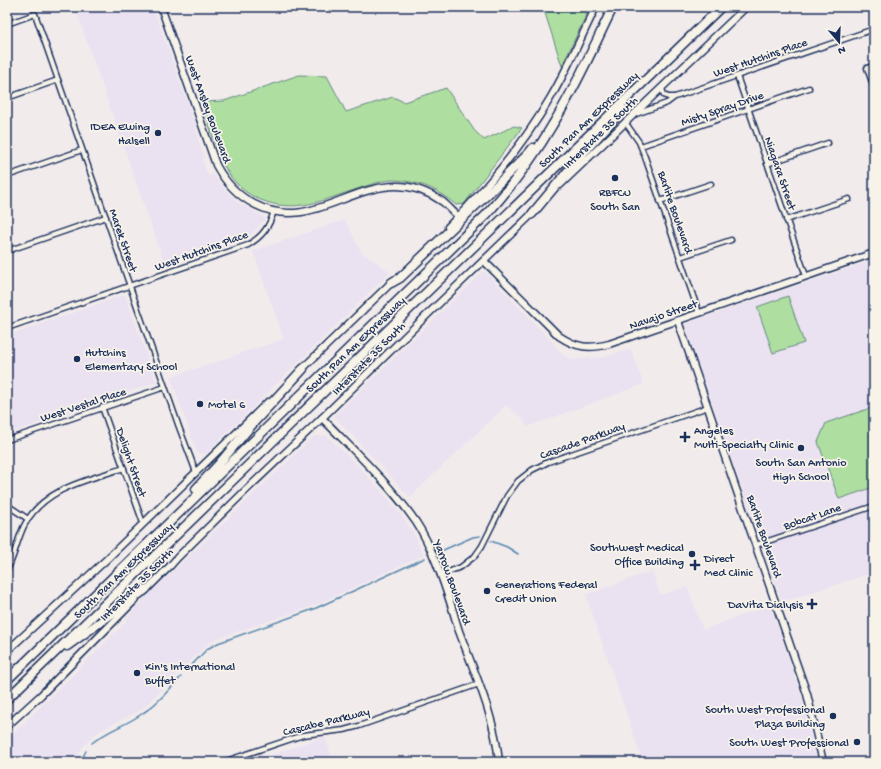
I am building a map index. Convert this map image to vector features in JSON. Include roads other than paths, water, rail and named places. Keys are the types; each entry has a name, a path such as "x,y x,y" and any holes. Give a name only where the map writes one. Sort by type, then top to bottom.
{"highway":[{"name":"South Pan Am Expressway","path":"7,680 486,215 523,170 543,141 575,86 613,7"},
{"name":"South Pan Am Expressway","path":"7,699 721,7"},
{"path":"532,214 652,74"},
{"path":"391,283 400,278 529,153 558,115"},
{"path":"130,561 160,524 204,481 256,420 303,369"},
{"path":"48,659 146,589"}],"main road":[{"name":"West Ansley Boulevard","path":"161,7 216,165 222,176 238,194 259,207 274,212 288,213 317,209 366,192 398,186 420,191 433,196 443,202 458,216"},
{"path":"7,651 107,559 303,369 458,216 494,178 521,144 552,96 596,7"},
{"name":"Interstate 35 South","path":"7,726 46,690 245,491 484,261 625,122 746,7"},
{"name":"Navajo Street","path":"484,261 554,332 566,340 582,347 592,347 609,344 874,253"},
{"name":"Barlite Boulevard","path":"678,320 807,694 823,762"},
{"name":"Yarrow Boulevard","path":"322,418 395,494 417,523 426,540 433,554 479,684 497,744 499,762"}],"street":[{"name":"Marek Street","path":"7,24 35,14 196,472"},
{"name":"West Hutchins Place","path":"635,114 667,103 674,97 874,29"},
{"path":"874,65 867,68 874,88"},
{"name":"Niagara Street","path":"737,76 806,276"},
{"path":"7,98 58,80"},
{"path":"662,88 664,95 674,97"},
{"name":"Misty Spray Drive","path":"641,146 810,88"},
{"name":"Barlite Boulevard","path":"625,122 641,146 699,313"},
{"path":"767,164 828,143"},
{"path":"7,176 82,150"},
{"path":"660,201 711,184"},
{"path":"786,220 849,199"},
{"name":"West Hutchins Place","path":"7,328 248,245 256,240 268,227 274,212"},
{"path":"7,251 106,217"},
{"path":"680,257 731,240"},
{"name":"West Vestal Place","path":"7,440 165,386"},
{"name":"Delight Street","path":"102,407 143,523"},
{"name":"Cascade Parkway","path":"440,575 461,567 475,556 482,546 507,496 518,481 532,470 548,462 708,407"},
{"path":"7,570 14,556 22,529 28,519 42,503 49,497 74,484 124,468"},
{"path":"7,505 28,519"},
{"name":"Bobcat Lane","path":"756,545 874,506"},
{"name":"Cascabe Parkway","path":"223,762 303,735 344,730 359,726 479,684"}],"waterway":[{"path":"441,551 473,537 480,536"},
{"path":"491,541 507,547 518,554"},
{"path":"187,670 207,649 218,643 314,609 425,558"},
{"path":"92,743 131,721 148,709 158,701 181,677"},
{"path":"80,762 86,751"}],"place":[{"name":"IDEA Ewing Halsell","path":"158,133"},
{"name":"RBFCU South San","path":"615,178"},
{"name":"Hutchins Elementary School","path":"77,359"},
{"name":"Motel 6","path":"200,404"},
{"name":"Angeles Multi-Specialty Clinic","path":"685,437"},
{"name":"South San Antonio High School","path":"801,448"},
{"name":"Southwest Medical Office Building","path":"692,554"},
{"name":"Direct Med Clinic","path":"695,565"},
{"name":"Generations Federal Credit Union","path":"487,591"},
{"name":"DaVita Dialysis","path":"812,604"},
{"name":"Kin's International Buffet","path":"137,673"},
{"name":"South West Professional Plaza Building","path":"833,716"},
{"name":"South West Professional","path":"857,742"}]}
